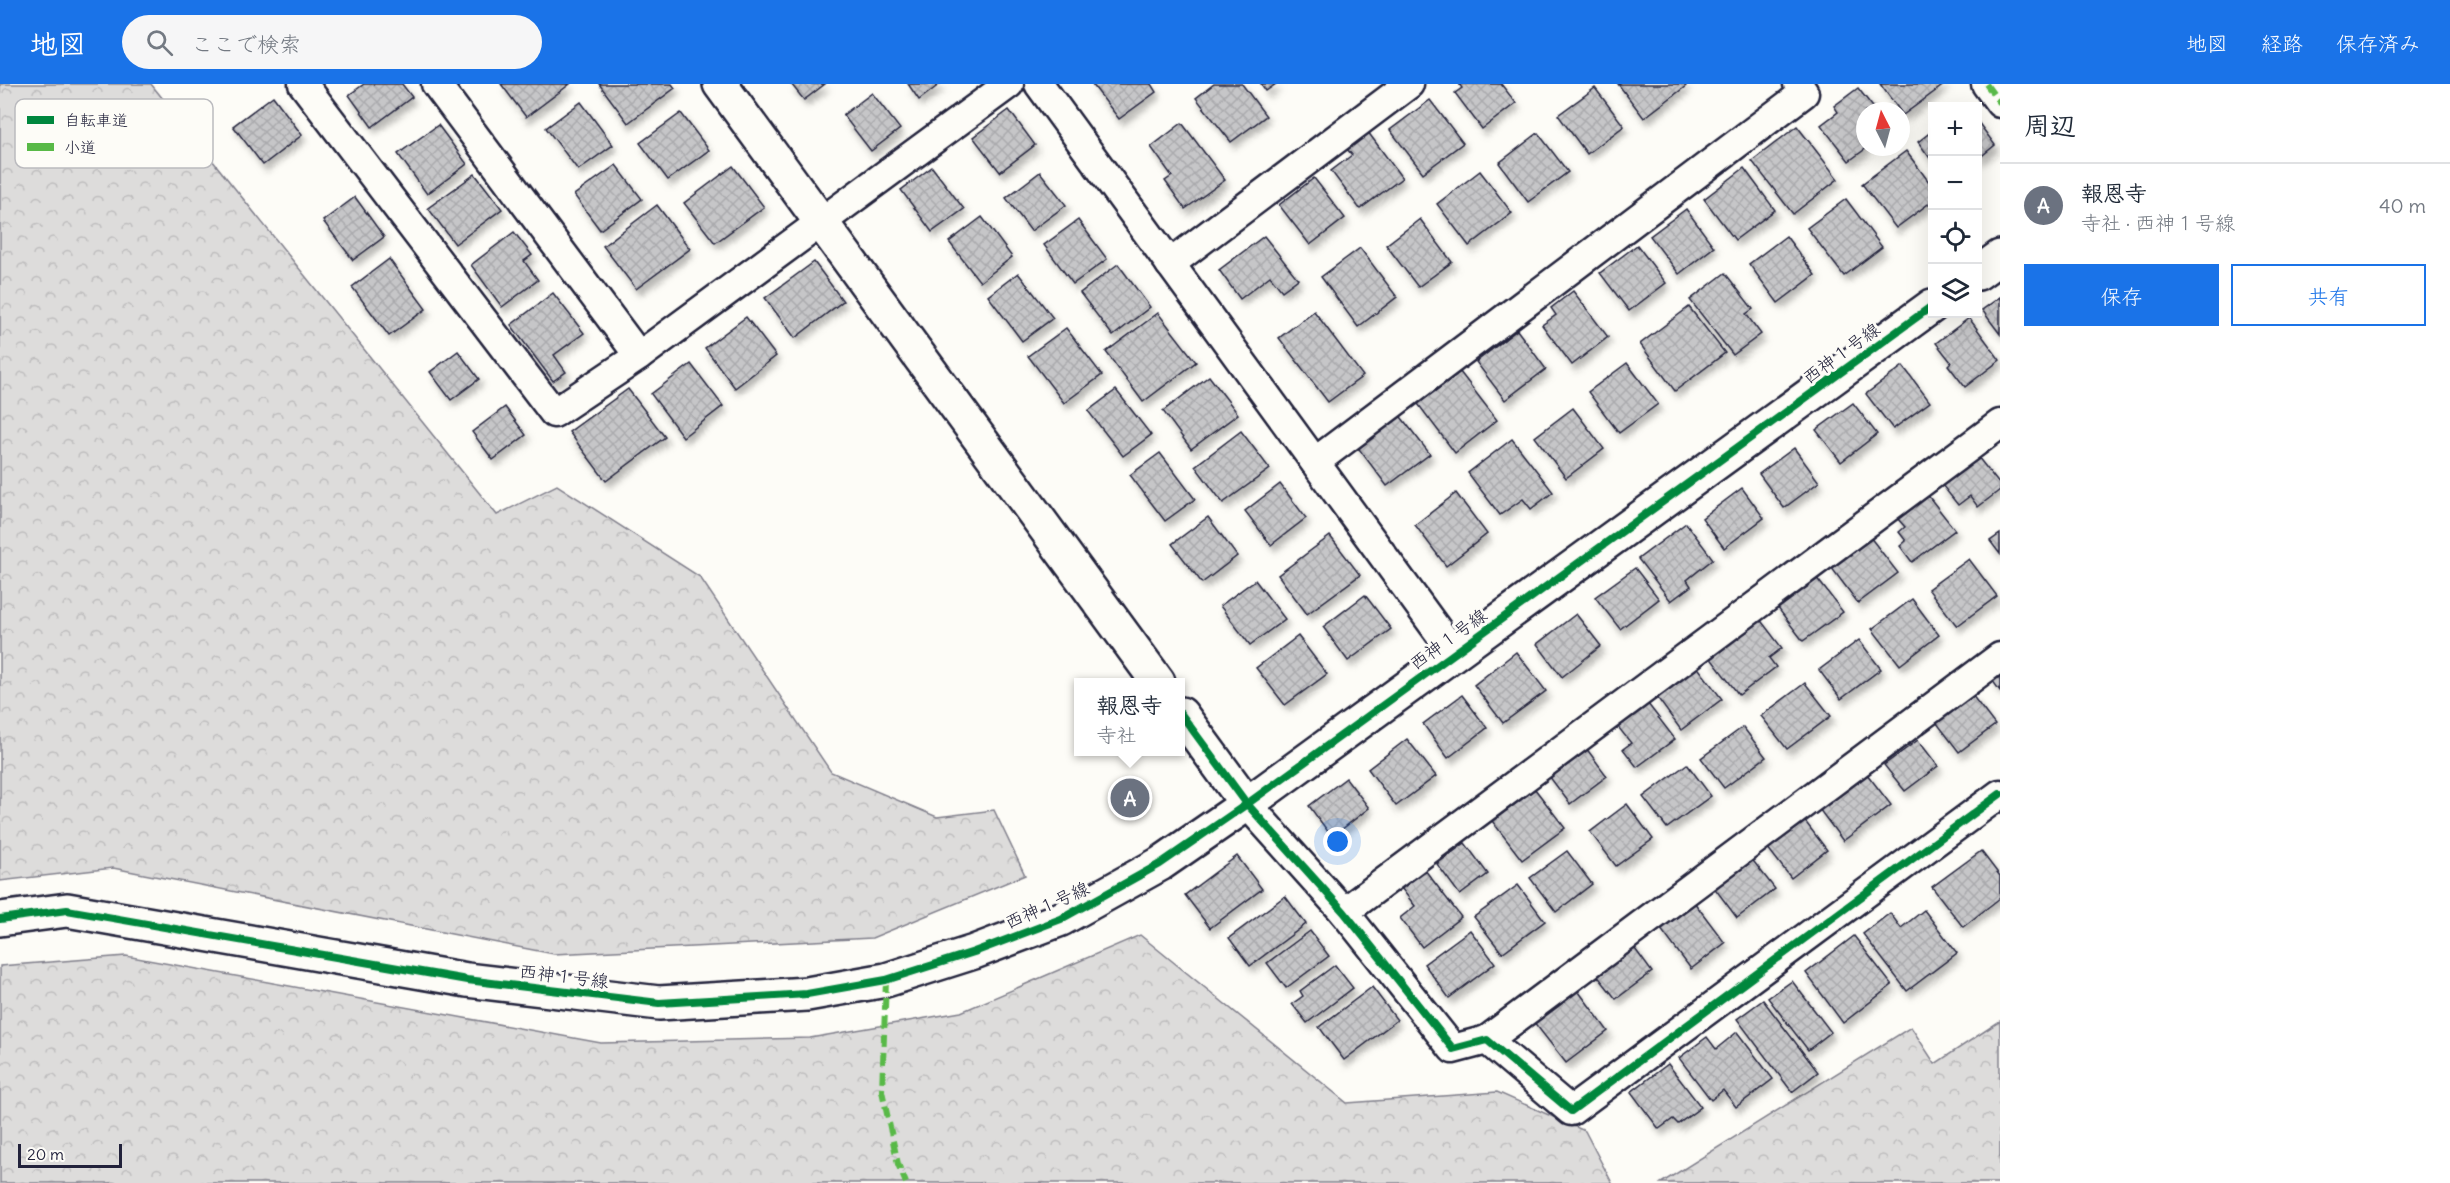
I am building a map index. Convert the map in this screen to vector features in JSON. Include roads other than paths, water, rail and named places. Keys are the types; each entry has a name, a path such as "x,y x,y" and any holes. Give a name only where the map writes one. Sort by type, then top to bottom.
{"street":[{"path":"303,84 554,413 639,356 1010,84"},
{"path":"436,84 639,356"},
{"path":"720,84 1155,678"},
{"path":"1039,84 1454,653"},
{"path":"1170,264 1409,84"},
{"path":"1315,462 1804,93 1798,84"},
{"path":"1986,84 2000,103"},
{"path":"1982,270 2000,257"},
{"name":"西神１号線","path":"0,920 67,910 466,980 659,1003 807,994 886,980 974,952 1061,919 1160,864 1247,804 1928,309"},
{"path":"1344,912 2000,424"},
{"path":"1185,719 1247,804 1344,912 1453,1049 1487,1040 2000,657"},
{"path":"1487,1040 1571,1111 2000,794"}],"place":[{"name":"報恩寺","path":"1130,798"}]}
